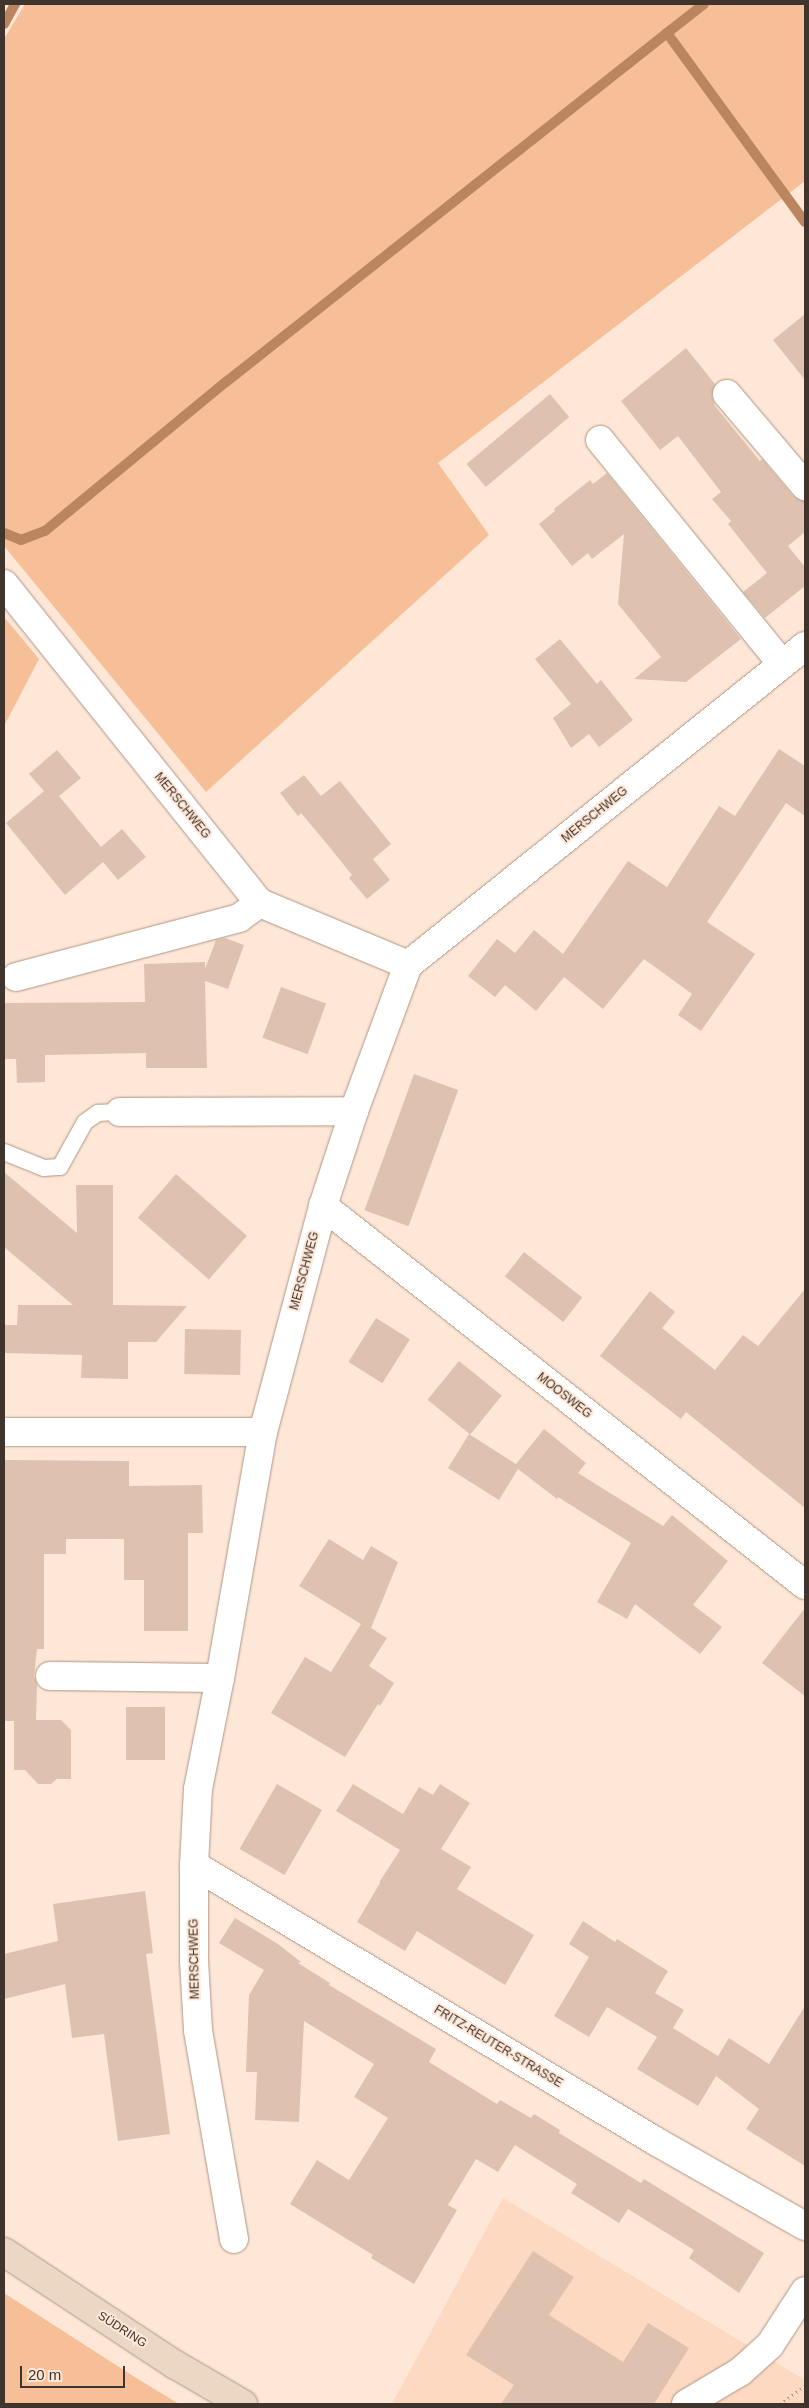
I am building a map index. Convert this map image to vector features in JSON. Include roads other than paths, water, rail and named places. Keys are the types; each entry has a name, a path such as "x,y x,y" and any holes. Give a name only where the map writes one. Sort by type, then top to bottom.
{"main road":[{"name":"SÜDRING","path":"4,2252 174,2364 242,2404"}],"street":[{"path":"727,394 805,486"},
{"path":"600,440 782,664"},
{"name":"MERSCHWEG","path":"4,584 260,903 408,965"},
{"name":"MERSCHWEG","path":"234,2239 198,2030 194,1961 194,1865 198,1789 220,1678 262,1432 322,1206 354,1111 408,965 805,646"},
{"path":"16,977 239,918 260,903"},
{"path":"120,1112 354,1111"},
{"name":"MOOSWEG","path":"322,1206 805,1585"},
{"path":"4,1432 262,1432"},
{"path":"50,1676 220,1678"},
{"name":"FRITZ-REUTER-STRASSE","path":"194,1865 657,2142 805,2226"},
{"path":"686,2404 740,2372 770,2345 805,2291"}],"lane":[{"path":"4,1152 44,1168 60,1167 85,1122 98,1113 120,1112"}],"waterway":[{"path":"4,24 15,4"},
{"path":"667,33 704,4"},
{"path":"4,533 21,540 45,531 226,382 667,33 805,222"}]}
